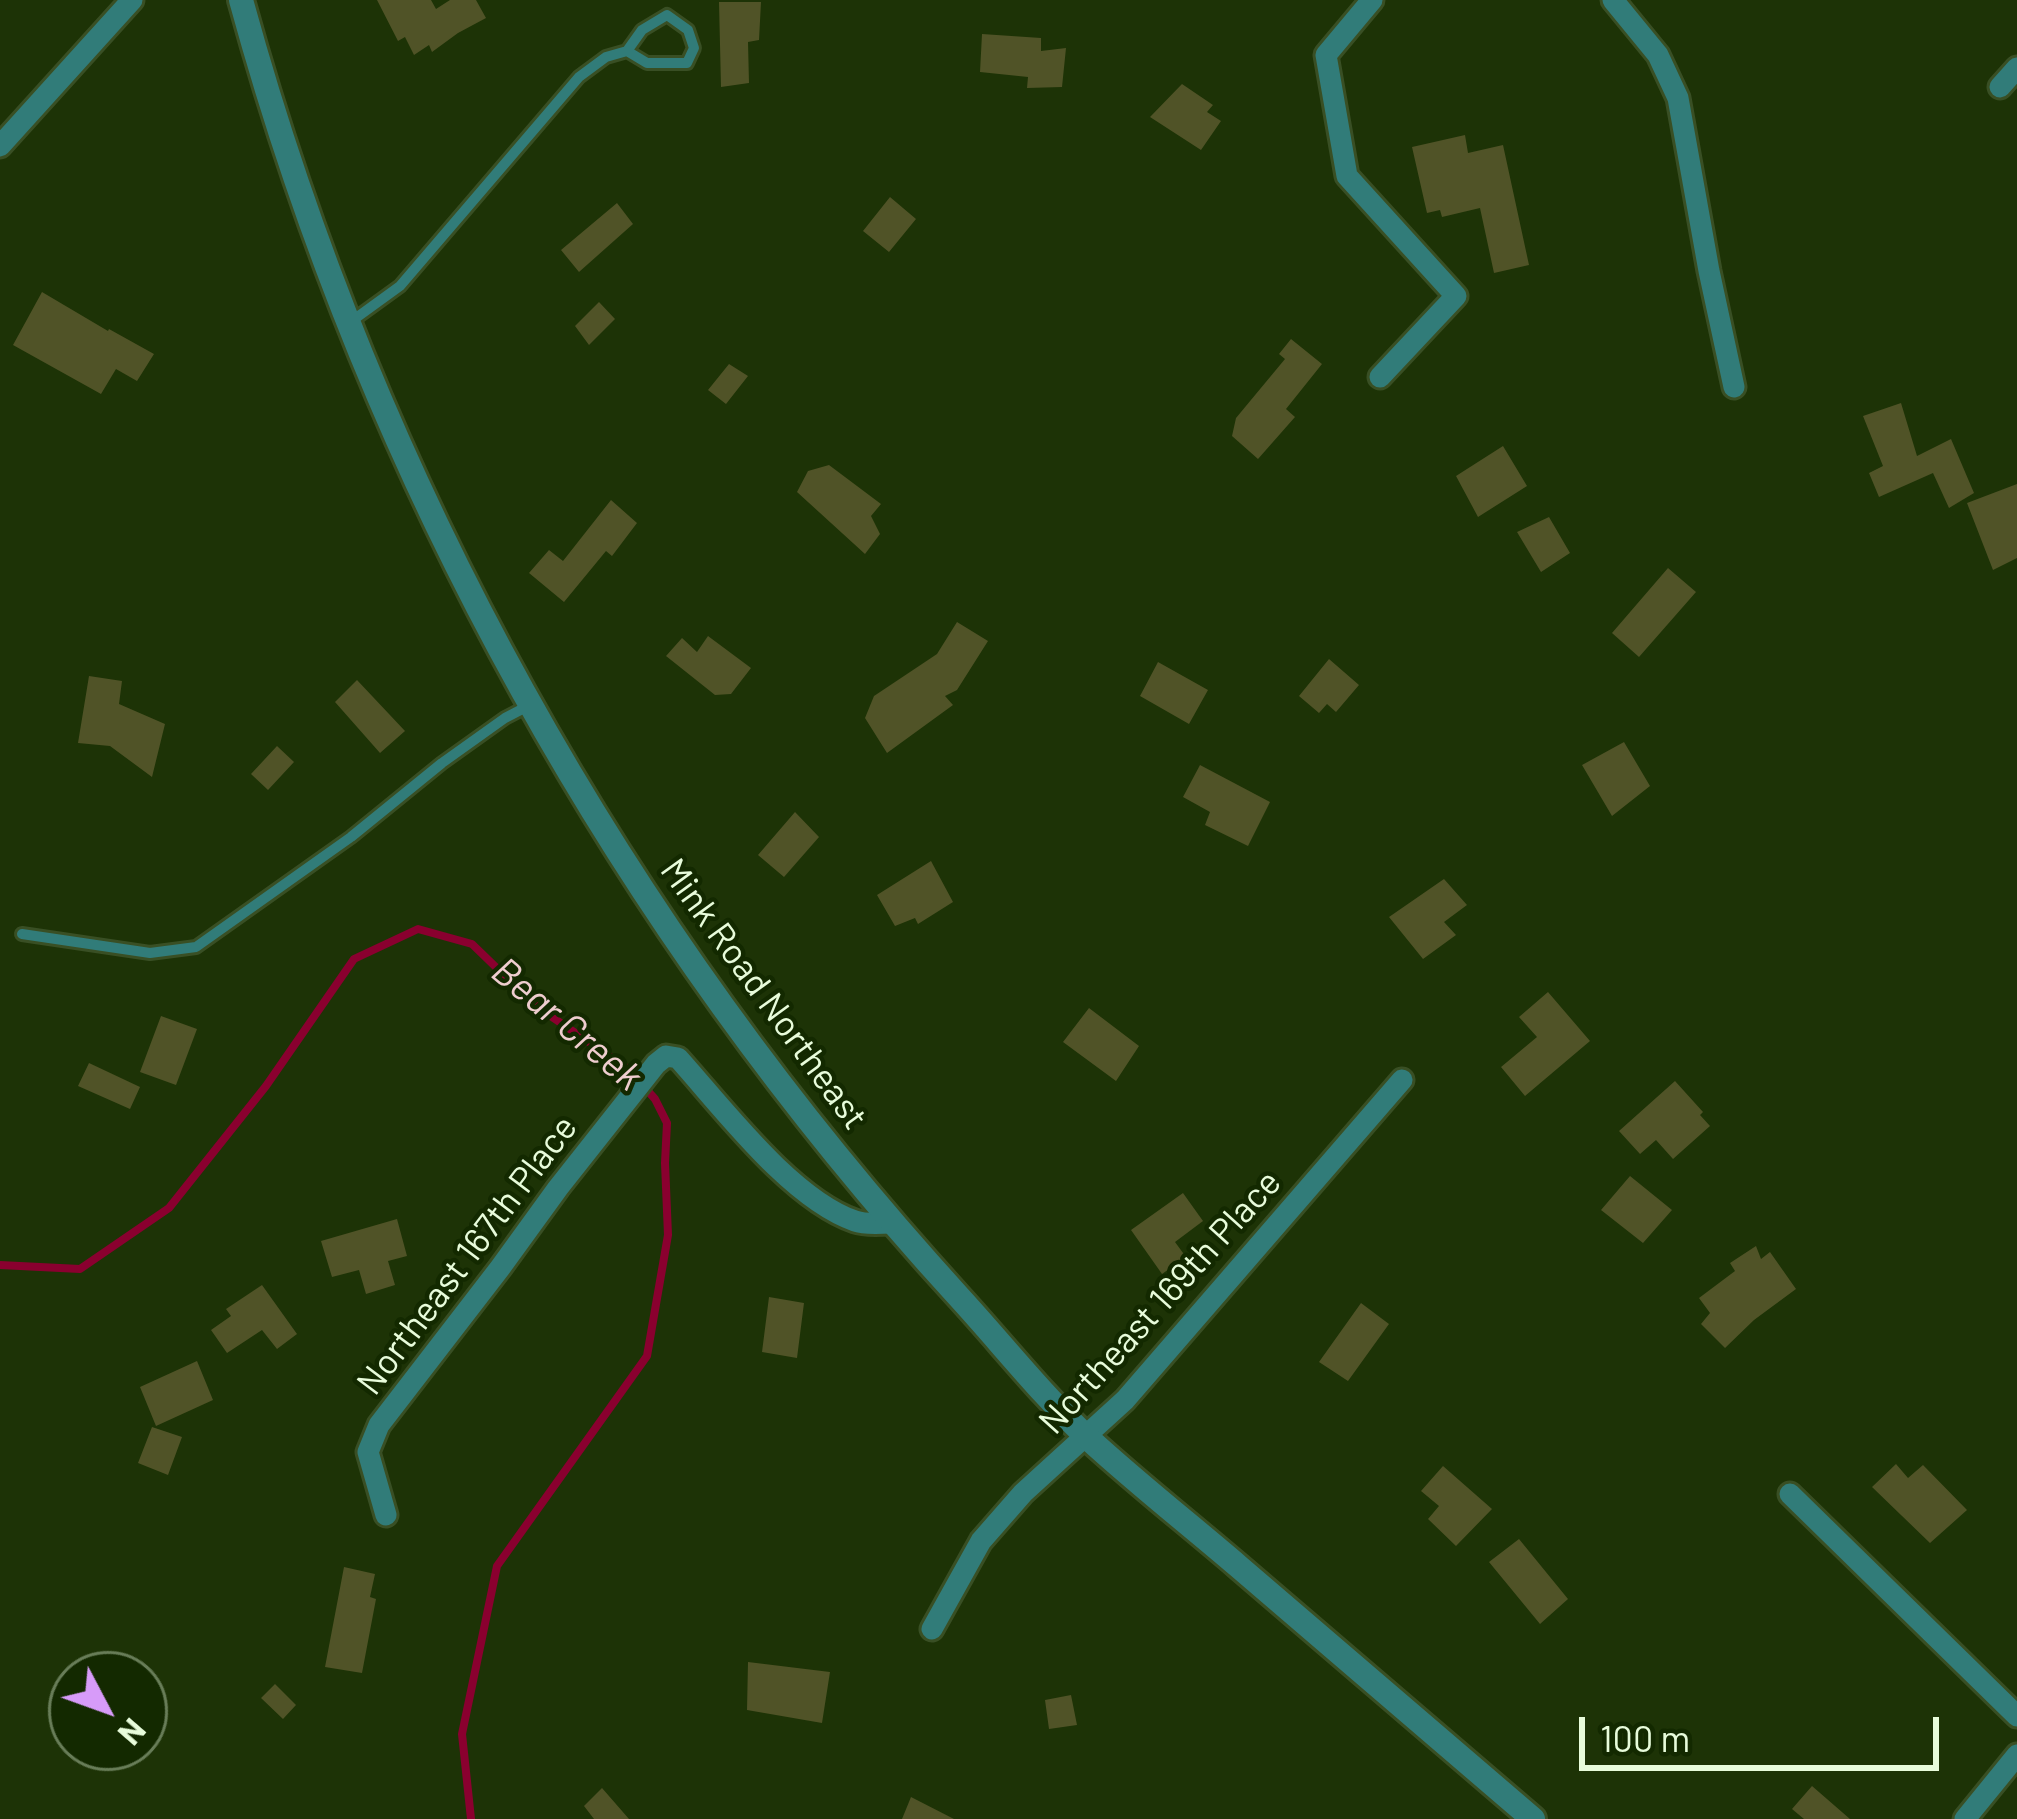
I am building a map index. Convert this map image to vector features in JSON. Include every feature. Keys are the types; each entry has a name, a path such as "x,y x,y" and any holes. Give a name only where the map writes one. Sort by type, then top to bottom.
{"street":[{"path":"0,146 132,0"},
{"name":"Mink Road Northeast","path":"241,0 289,164 348,325 455,567 530,705 624,860 726,1013 892,1223 1087,1437 1533,1819"},
{"path":"1372,0 1327,55 1347,176 1456,296 1380,377"},
{"path":"1613,0 1658,55 1678,98 1708,271 1735,386"},
{"path":"2000,87 2017,68"},
{"name":"Northeast 167th Place","path":"386,1515 368,1452 379,1425 666,1056 678,1058 773,1165 827,1207 858,1223 892,1223"},
{"name":"Northeast 169th Place","path":"932,1629 981,1541 1023,1493 1125,1400 1402,1081"},
{"path":"1790,1494 2017,1716"},
{"path":"1965,1819 2017,1755"}],"lane":[{"path":"348,325 400,286 579,77 606,57 627,51 641,30 667,15 688,30 694,48 687,63 647,62 627,51"},
{"path":"22,934 149,953 196,947 351,837 442,763 530,705"}],"building":[{"path":"377,0 431,0 436,9 450,0 476,0 486,18 432,52 429,45 414,55 405,37 398,41"},
{"path":"719,2 761,2 759,40 748,42 749,83 721,87"},
{"path":"982,34 1041,38 1041,51 1066,48 1062,87 1027,88 1028,77 980,72"},
{"path":"1182,84 1213,105 1207,112 1221,121 1201,150 1150,117"},
{"path":"1465,135 1468,153 1503,145 1529,265 1494,273 1480,208 1442,217 1440,210 1427,213 1412,147"},
{"path":"890,197 916,219 889,252 863,231"},
{"path":"617,203 633,224 579,272 561,250"},
{"path":"42,292 154,354 137,381 116,369 101,394 13,345"},
{"path":"599,302 615,319 589,345 575,326"},
{"path":"1291,339 1322,364 1286,409 1295,417 1258,459 1232,436 1236,418 1285,359 1279,354"},
{"path":"729,364 748,376 726,404 708,390"},
{"path":"1901,403 1917,456 1951,439 1974,493 1949,508 1933,473 1879,497 1869,473 1883,466 1863,416"},
{"path":"1503,446 1527,486 1478,517 1456,476"},
{"path":"829,465 881,504 871,516 880,534 865,554 797,492 808,471"},
{"path":"2017,484 2017,558 1993,570 1967,503"},
{"path":"611,500 637,523 612,556 606,551 564,602 529,573 549,550 563,561"},
{"path":"1549,517 1570,553 1541,572 1517,532"},
{"path":"1668,568 1696,592 1639,657 1612,633"},
{"path":"957,622 988,641 957,690 945,696 953,705 887,753 865,718 874,696 937,654"},
{"path":"708,636 751,668 731,694 715,695 666,656 682,638 697,652"},
{"path":"1329,659 1359,685 1336,712 1327,704 1319,713 1299,696"},
{"path":"1158,662 1208,690 1189,724 1140,696"},
{"path":"89,676 122,681 119,704 165,724 152,777 110,746 78,743"},
{"path":"357,680 405,731 380,753 335,702"},
{"path":"1624,742 1650,786 1612,816 1582,765"},
{"path":"277,746 294,762 268,790 251,774"},
{"path":"1200,765 1270,802 1248,846 1205,825 1210,812 1183,797"},
{"path":"795,812 819,837 784,877 758,855"},
{"path":"931,861 953,902 918,924 915,918 895,926 877,895"},
{"path":"1444,879 1467,905 1444,922 1456,935 1423,959 1389,917"},
{"path":"1548,992 1590,1041 1525,1096 1501,1067 1537,1037 1519,1017"},
{"path":"1089,1008 1139,1046 1116,1081 1063,1042"},
{"path":"161,1016 197,1029 176,1085 140,1072"},
{"path":"89,1063 140,1087 130,1109 78,1086"},
{"path":"1675,1081 1710,1126 1673,1159 1656,1140 1640,1154 1619,1131"},
{"path":"1630,1176 1672,1210 1643,1243 1601,1210"},
{"path":"1183,1193 1203,1221 1175,1242 1186,1257 1162,1274 1131,1230"},
{"path":"397,1219 407,1256 388,1261 395,1285 366,1294 359,1270 332,1277 321,1241"},
{"path":"1756,1246 1761,1259 1770,1252 1796,1289 1725,1348 1701,1324 1710,1313 1699,1298 1735,1271 1730,1263"},
{"path":"262,1285 297,1334 277,1349 262,1330 227,1353 211,1330 231,1316 226,1309"},
{"path":"769,1297 804,1303 797,1358 762,1352"},
{"path":"1361,1303 1389,1324 1348,1381 1319,1362"},
{"path":"197,1361 213,1400 156,1426 140,1387"},
{"path":"152,1427 182,1437 168,1475 138,1463"},
{"path":"1896,1464 1908,1478 1923,1465 1967,1510 1930,1543 1872,1487"},
{"path":"1443,1466 1492,1509 1456,1546 1428,1519 1439,1506 1421,1491"},
{"path":"1519,1539 1568,1599 1540,1624 1489,1562"},
{"path":"344,1567 375,1574 370,1597 376,1599 362,1673 325,1667"},
{"path":"748,1662 830,1672 822,1723 747,1710"},
{"path":"275,1684 296,1705 283,1719 261,1698"},
{"path":"1071,1695 1077,1725 1049,1729 1045,1700"},
{"path":"1812,1786 1850,1819 1804,1819 1792,1809"},
{"path":"602,1788 629,1819 594,1819 584,1806"},
{"path":"911,1797 954,1819 902,1819"}],"waterway":[{"name":"Bear Creek","path":"0,1265 80,1269 169,1208 266,1086 354,959 418,929 472,944 536,1006 628,1069 655,1099 667,1123 668,1235 647,1356 497,1566 462,1734 471,1819"}]}
